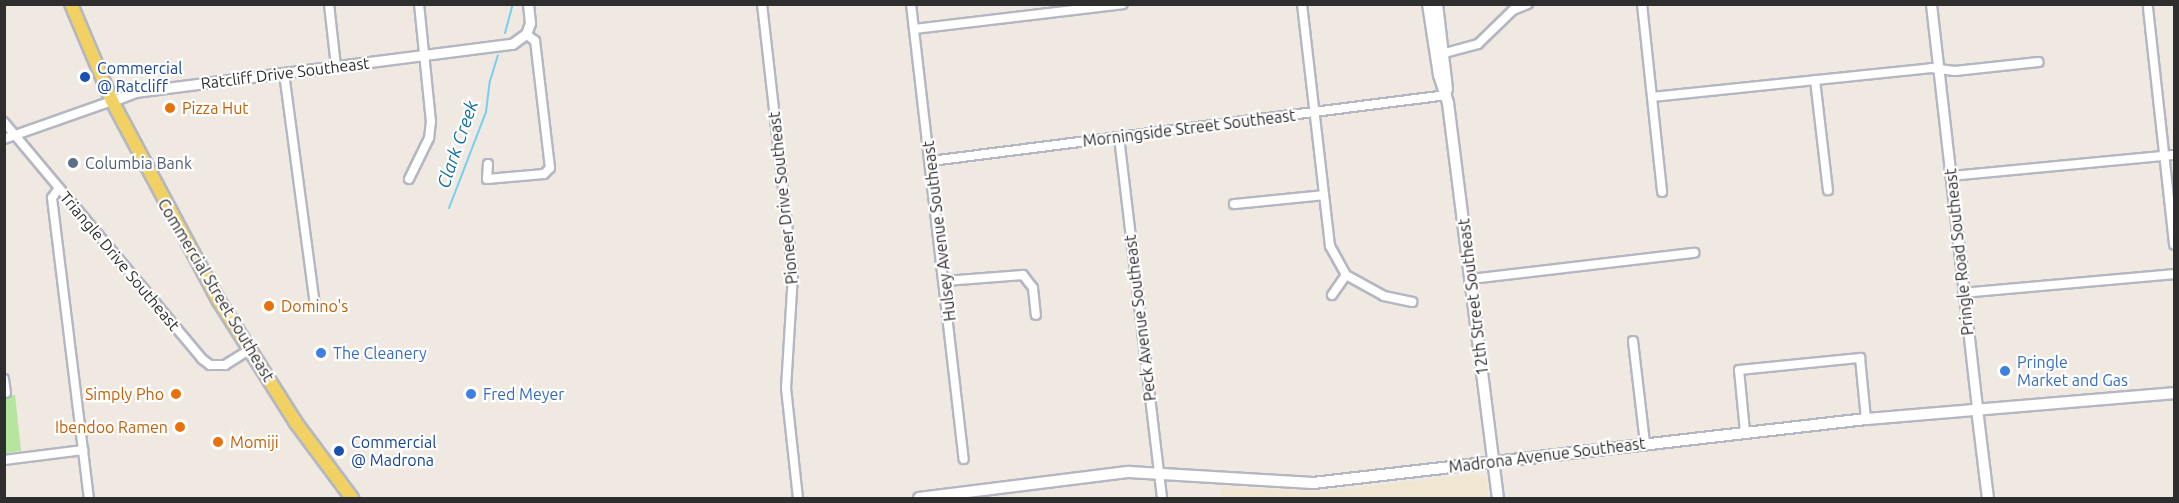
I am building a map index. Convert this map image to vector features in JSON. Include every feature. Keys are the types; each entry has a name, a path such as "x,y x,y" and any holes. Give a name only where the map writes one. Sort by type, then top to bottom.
{"main road":[{"name":"Commercial Street Southeast","path":"71,4 112,101 153,183 249,350 352,498"},
{"name":"12th Street Southeast","path":"1428,4 1447,95 1497,498"},
{"name":"12th Street Southeast","path":"1437,4 1440,54"},
{"name":"Madrona Avenue Southeast","path":"919,498 1104,474 1159,473 1299,483 1866,419 2175,393"},
{"name":"Pringle Road Southeast","path":"1977,409 1988,498"}],"street":[{"path":"329,4 336,66"},
{"path":"409,178 430,130 419,4"},
{"path":"488,164 487,179 544,174 550,168 535,40 526,34 528,4"},
{"name":"Pioneer Drive Southeast","path":"762,4 793,274 786,388 798,498"},
{"name":"Hulsey Avenue Southeast","path":"910,4 931,161 964,459"},
{"path":"914,29 1123,4"},
{"path":"1302,4 1330,246 1346,275 1384,296 1412,302"},
{"path":"1440,54 1478,44 1513,10 1528,4"},
{"path":"1642,4 1662,192"},
{"name":"Pringle Road Southeast","path":"1931,4 1977,409"},
{"path":"2148,8 2175,245"},
{"name":"Ratcliff Drive Southeast","path":"4,139 17,138 135,92 512,44 526,34"},
{"path":"1652,97 1815,80 2039,62"},
{"path":"284,73 315,304"},
{"path":"1815,80 1828,189"},
{"name":"Morningside Street Southeast","path":"931,161 1447,95"},
{"name":"Triangle Drive Southeast","path":"4,122 202,359 210,364 225,365 249,350"},
{"name":"Peck Avenue Southeast","path":"1119,137 1162,498"},
{"path":"1951,176 2175,155"},
{"path":"60,188 52,198 89,498"},
{"path":"1234,204 1324,195"},
{"path":"1471,279 1694,254"},
{"path":"1963,293 2175,274"},
{"path":"945,281 1023,275 1033,288 1036,315"},
{"path":"1332,295 1346,275"},
{"path":"1633,341 1645,443"},
{"path":"1745,432 1739,370 1860,358 1866,419"},
{"path":"4,379 6,393"},
{"path":"4,460 83,450"}],"shaded area":[{"path":"1477,474 1486,478 1489,498 1222,498 1221,487 1323,492"}],"green space":[{"path":"15,395 21,451 5,453 4,396"}],"waterway":[{"name":"Clark Creek","path":"505,33 513,4"},
{"name":"Clark Creek","path":"449,208 486,112 490,81 498,55"}],"place":[{"name":"Commercial @ Ratcliff","path":"85,77"},
{"name":"Pizza Hut","path":"170,108"},
{"name":"Columbia Bank","path":"73,163"},
{"name":"Domino's","path":"269,306"},
{"name":"The Cleanery","path":"321,353"},
{"name":"Pringle Market and Gas","path":"2005,371"},
{"name":"Simply Pho","path":"176,394"},
{"name":"Fred Meyer","path":"471,394"},
{"name":"Ibendoo Ramen","path":"180,427"},
{"name":"Momiji","path":"218,442"},
{"name":"Commercial @ Madrona","path":"339,451"}]}
